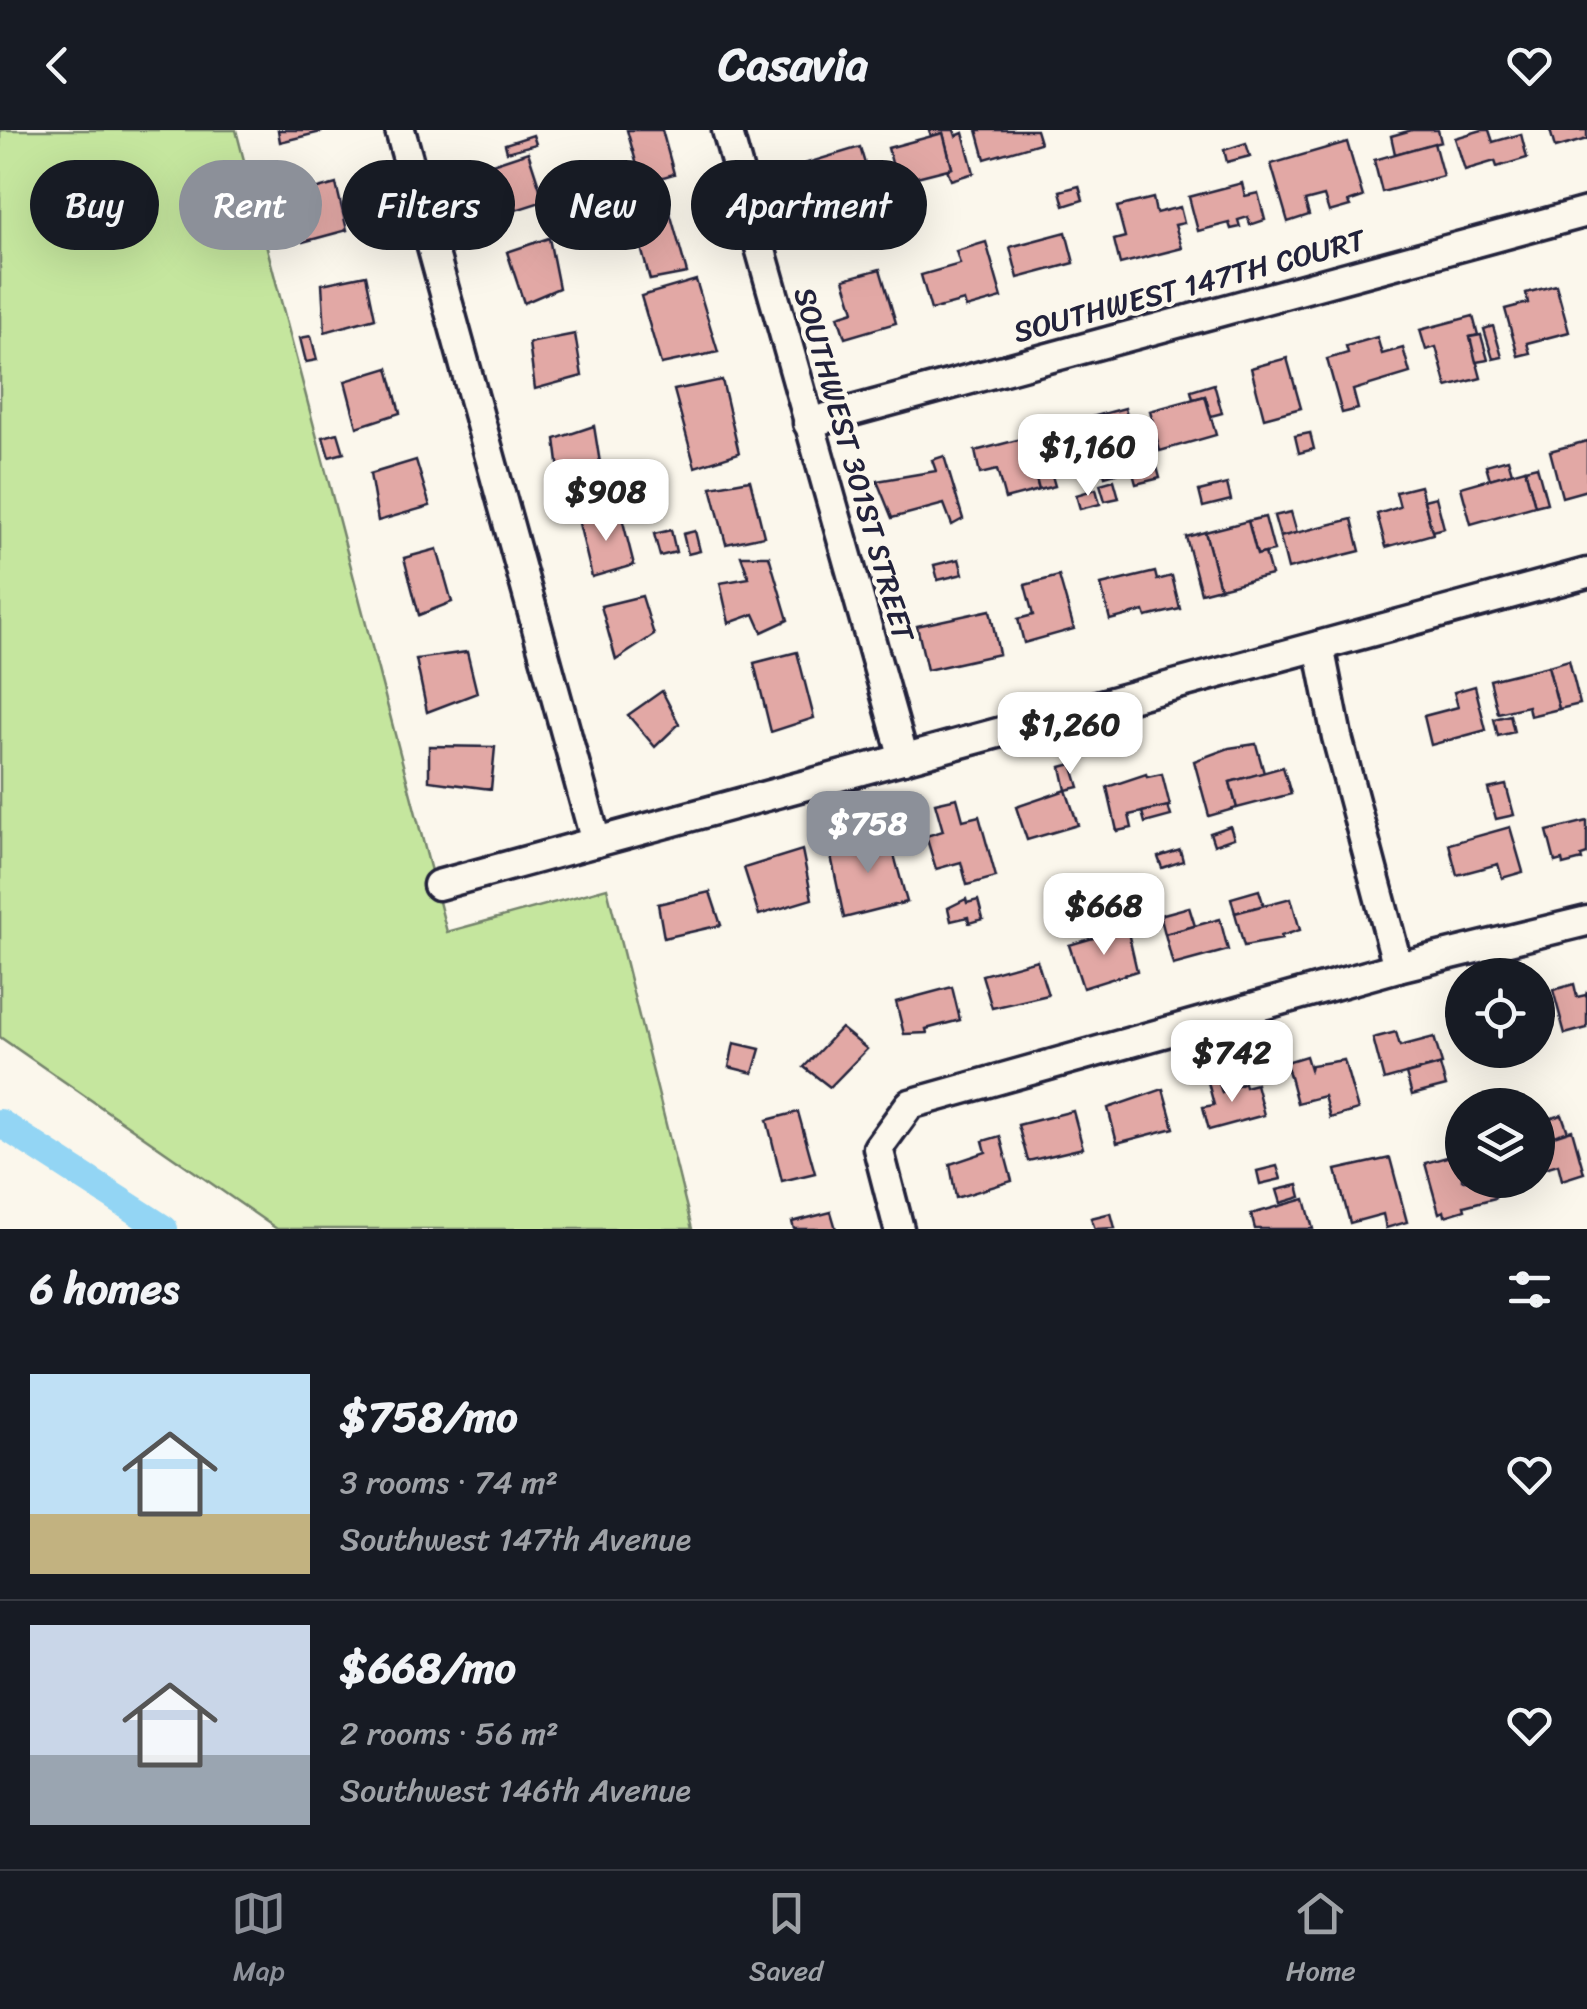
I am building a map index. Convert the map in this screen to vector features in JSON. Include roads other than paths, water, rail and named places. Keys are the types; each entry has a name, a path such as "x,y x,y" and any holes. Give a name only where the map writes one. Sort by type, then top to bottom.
{"street":[{"path":"400,130 596,842"},
{"name":"SOUTHWEST 301ST STREET","path":"726,130 904,758"},
{"name":"SOUTHWEST 147TH COURT","path":"808,423 1587,212"},
{"path":"438,885 1587,573"},
{"path":"1319,646 1337,736 1398,967"},
{"path":"899,1229 878,1148 910,1104 1398,967 1587,921"}],"waterway":[{"path":"0,1123 164,1229"}]}
